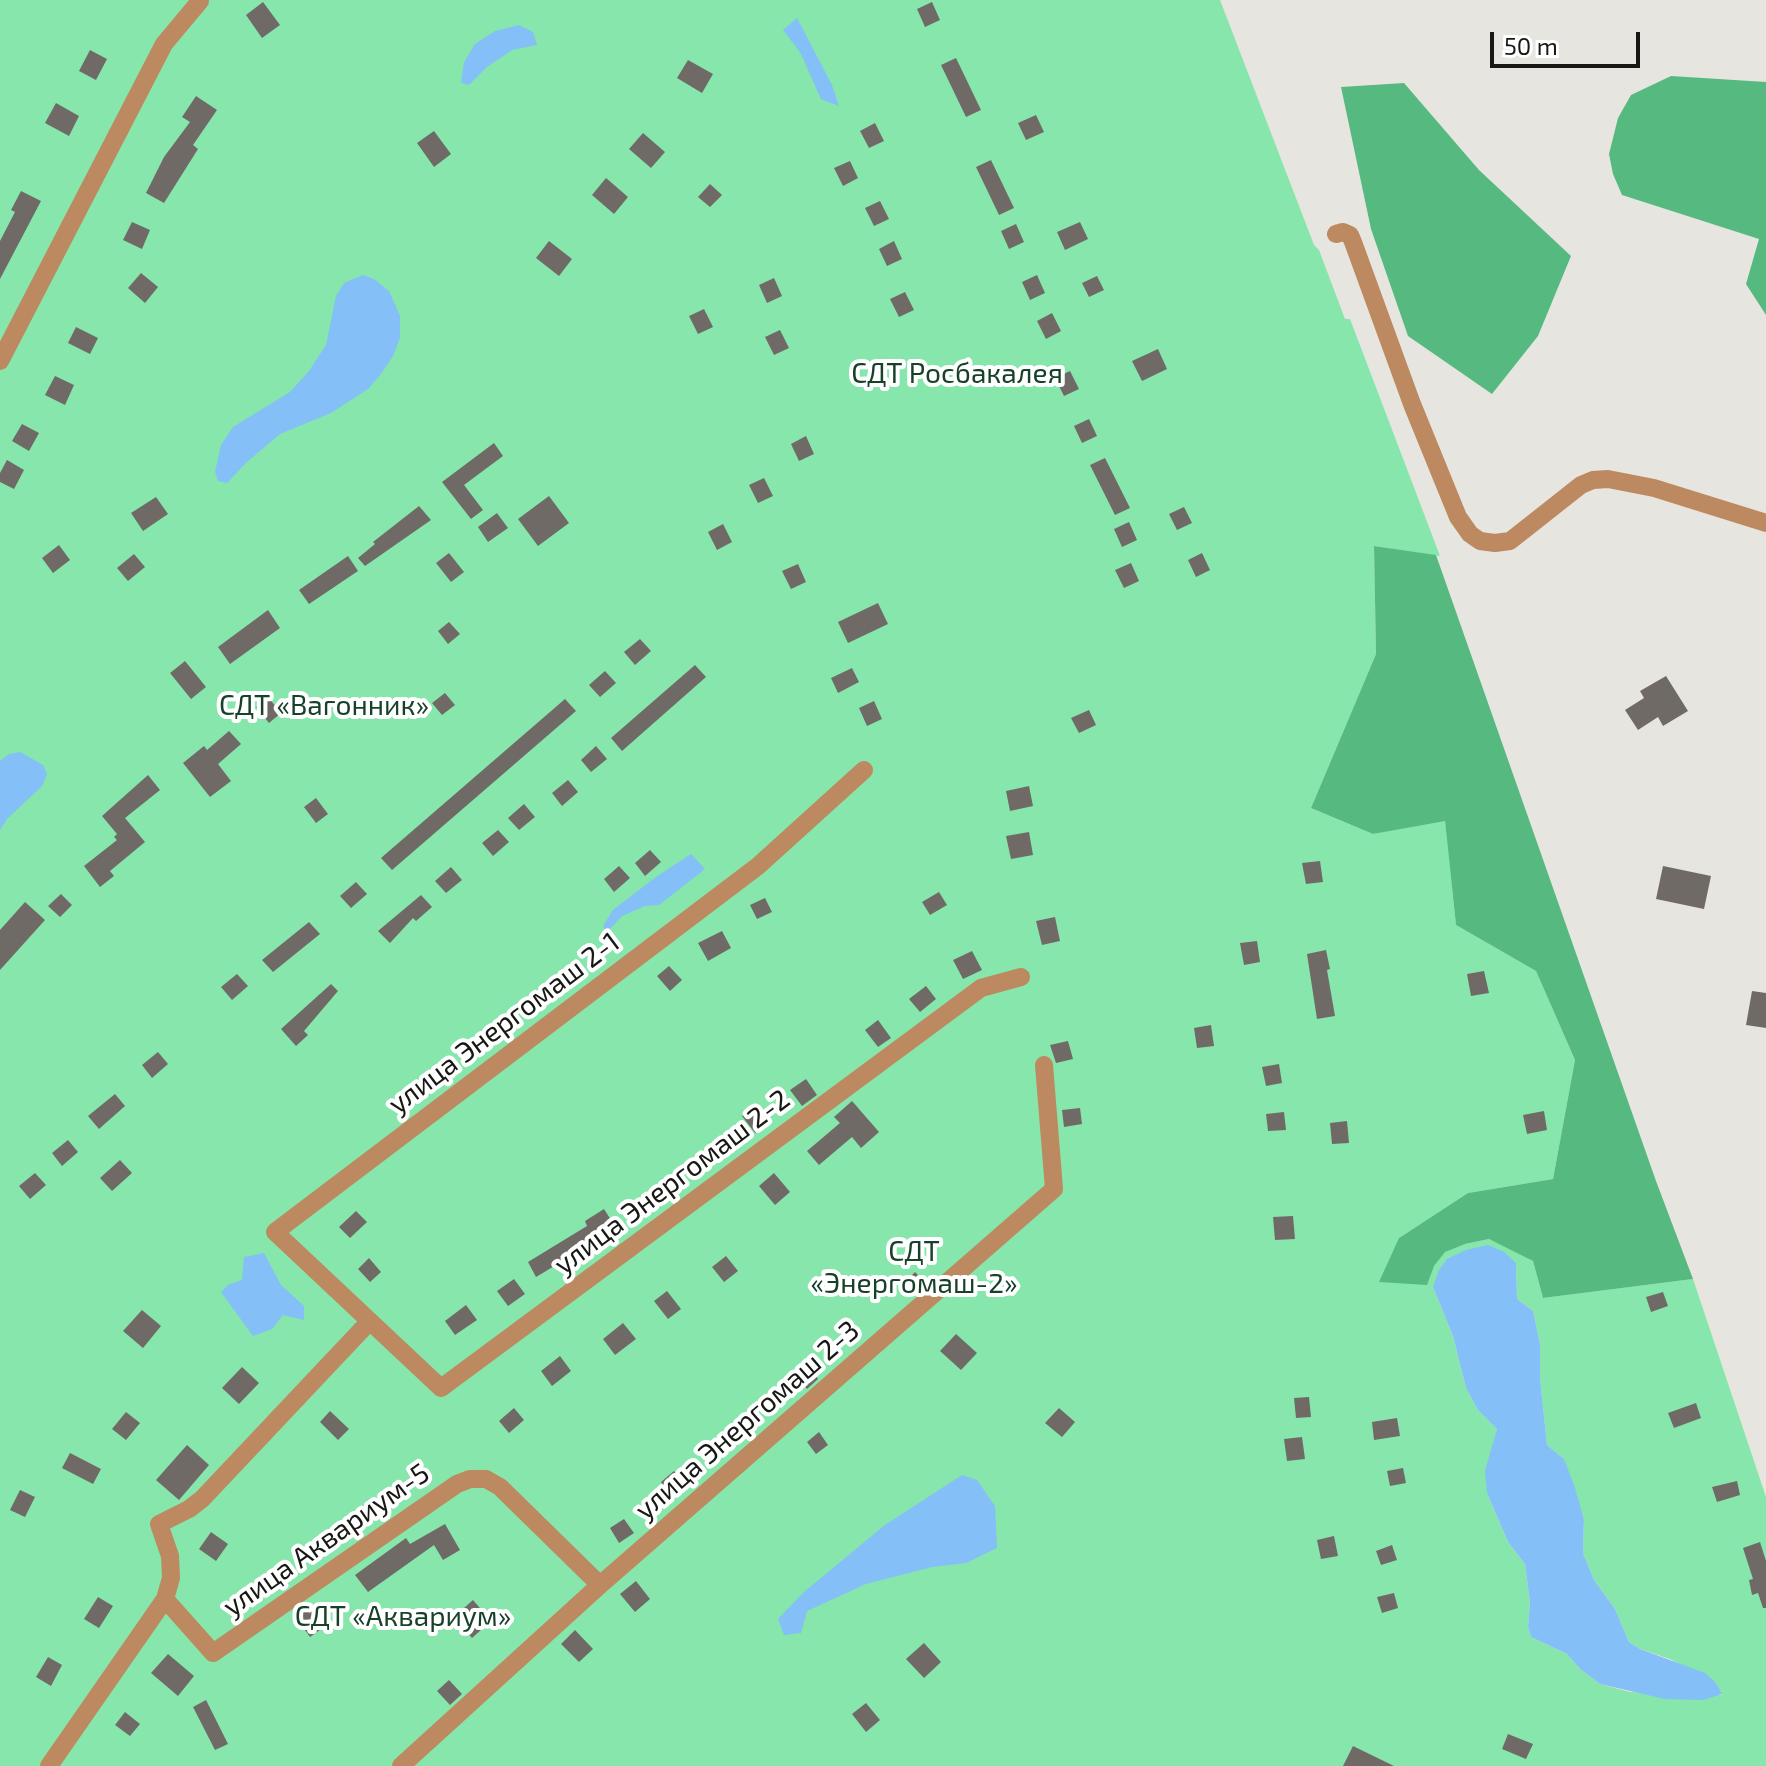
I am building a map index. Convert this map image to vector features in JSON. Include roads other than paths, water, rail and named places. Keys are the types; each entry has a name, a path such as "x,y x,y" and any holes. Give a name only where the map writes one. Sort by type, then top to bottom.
{"street":[{"path":"0,361 164,44 200,1"},
{"path":"1336,234 1343,232 1350,235 1458,517 1470,534 1480,541 1510,541 1581,485 1608,479 1654,488 1766,523"},
{"name":"улица Энергомаш 2-1","path":"369,1322 275,1232 758,866 864,770"},
{"name":"улица Энергомаш 2-2","path":"369,1322 441,1388 981,988 1021,977"},
{"name":"улица Энергомаш 2-3","path":"600,1585 1054,1189 1044,1065"},
{"path":"49,1766 165,1599 171,1578 170,1556 159,1524 202,1499 369,1322"},
{"name":"улица Аквариум-5","path":"165,1599 213,1653 457,1484 470,1479 486,1479 500,1487 600,1585"},
{"path":"401,1766 600,1585"}],"water":[{"path":"797,18 832,85 839,106 821,99 800,52 783,30"},
{"path":"519,25 533,32 537,45 512,50 487,67 469,85 461,83 464,62 475,44 495,31"},
{"path":"363,275 389,291 400,316 400,338 381,374 368,389 331,413 280,434 227,483 218,481 215,472 221,445 233,427 290,392 309,371 326,345 336,296 344,283"},
{"path":"20,752 43,765 47,774 42,786 7,819 0,830 0,761 9,754"},
{"path":"691,854 705,869 659,905 645,906 622,916 607,932 603,926 613,910"},
{"path":"1488,1245 1504,1252 1516,1263 1517,1299 1533,1311 1540,1344 1547,1445 1564,1459 1574,1485 1584,1519 1583,1553 1594,1580 1615,1609 1629,1642 1705,1673 1722,1694 1703,1700 1665,1699 1600,1684 1567,1654 1531,1637 1525,1564 1508,1542 1487,1493 1485,1471 1497,1429 1478,1410 1466,1388 1453,1336 1433,1287 1447,1259"},
{"path":"264,1253 281,1285 304,1306 304,1320 283,1315 272,1329 253,1336 221,1292 228,1285 242,1280 244,1257"},
{"path":"962,1475 977,1480 995,1506 997,1548 966,1563 932,1567 866,1584 807,1611 801,1633 784,1635 778,1619 804,1592 885,1525"}],"park label":[{"name":"СДТ Росбакалея","path":"957,374"},
{"name":"СДТ «Вагонник»","path":"324,706"},
{"name":"СДТ «Энергомаш-2»","path":"914,1268"},
{"name":"СДТ «Аквариум»","path":"403,1617"}]}
